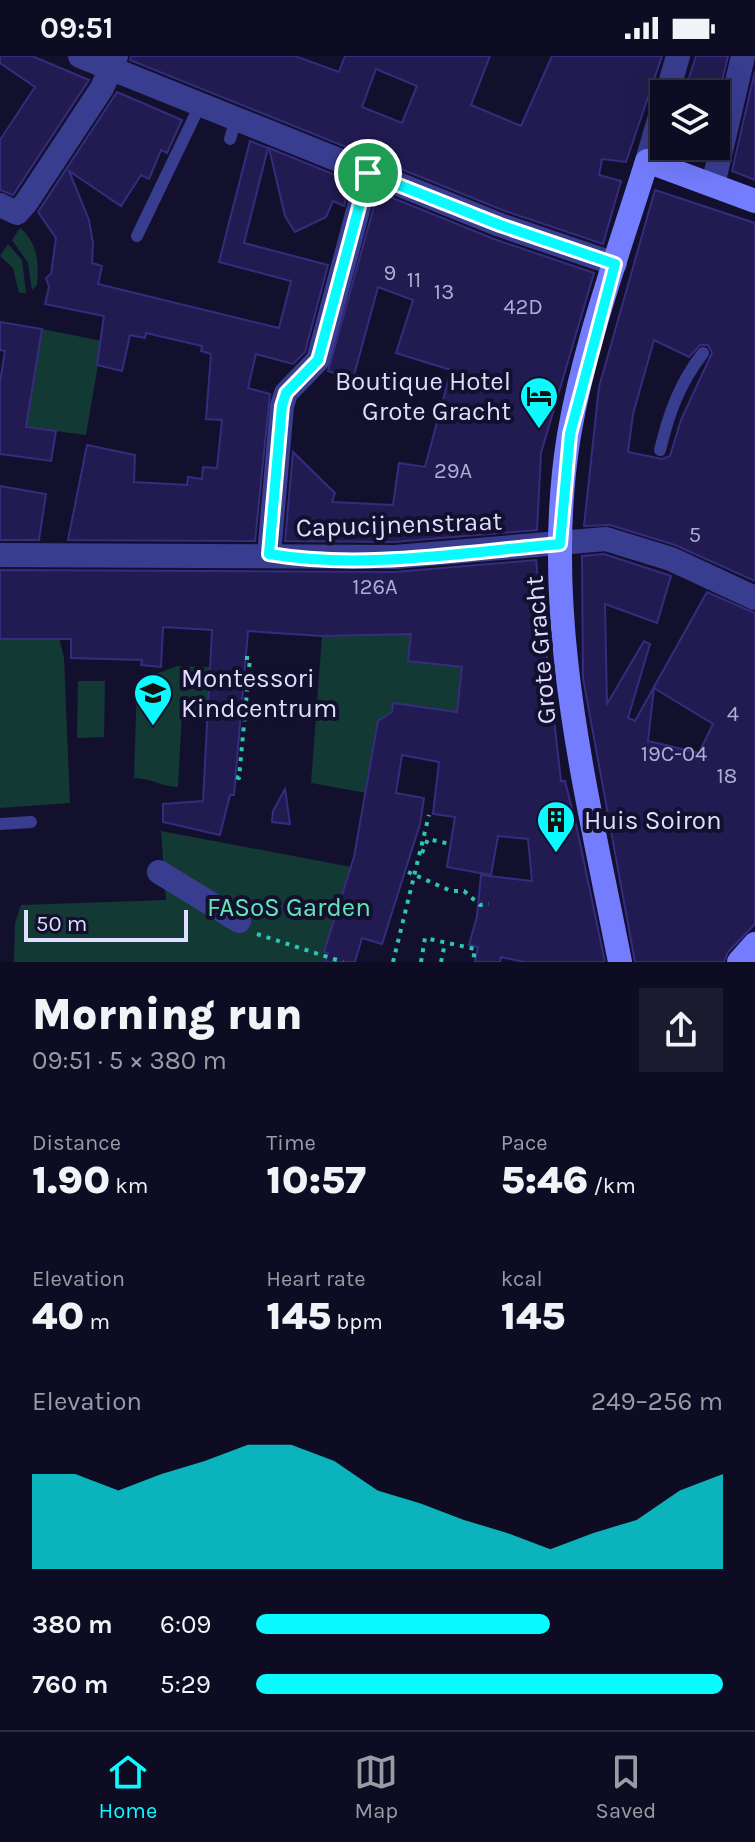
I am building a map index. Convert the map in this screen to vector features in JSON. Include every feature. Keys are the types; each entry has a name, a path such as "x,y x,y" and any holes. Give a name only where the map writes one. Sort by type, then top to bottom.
{"street":[{"path":"80,56 113,63 200,105 233,129 368,173 500,225 615,264"},
{"path":"671,80 678,56"},
{"path":"713,185 743,56"},
{"path":"0,205 17,213 26,203 113,63"},
{"name":"Grote Gracht","path":"620,962 568,688 560,544 570,434 615,264 650,151"},
{"path":"647,161 755,201"},
{"path":"269,554 282,406 286,393 318,360 368,173"},
{"name":"Capucijnenstraat","path":"0,555 269,554 296,559 395,557 606,539 643,542 755,598"},
{"path":"159,872 239,921"},
{"path":"739,962 755,944"}],"lane":[{"path":"137,236 200,105"},
{"path":"660,450 670,410 684,378 703,353"},
{"path":"0,824 31,822"}],"path":[{"path":"236,777 239,778 250,658 245,658"},
{"path":"248,681 260,682"},
{"path":"393,962 429,815"},
{"path":"420,856 428,839 450,844"},
{"path":"408,872 451,891 464,891 480,905 489,904"},
{"path":"239,921 260,937 343,962"},
{"path":"421,962 425,938 475,949 473,962"},
{"path":"441,962 445,943"}],"green space":[{"path":"20,228 31,240 36,254 37,285 32,290 28,263 12,240"},
{"path":"8,244 22,260 26,293 19,293 13,268 0,256"},
{"path":"42,329 102,341 86,435 24,427"},
{"path":"411,634 462,667 457,712 382,719 377,725 366,793 311,783 322,636"},
{"path":"59,638 64,658 70,803 0,808 0,639"},
{"path":"177,666 211,667 208,712 182,712 178,787 134,778 137,681"},
{"path":"78,681 105,681 104,737 77,738"},
{"name":"FASoS Garden","path":"161,831 351,867 324,952 325,962 14,962 15,923 21,905 166,900"}],"building":[{"path":"0,56 32,56 89,80 13,195 0,190 0,140 35,87 0,63"},
{"path":"131,56 295,56 339,72 345,56 490,56 471,105 521,126 552,56 662,56 654,80 650,80 650,91 626,162 602,159 599,175 621,181 603,244 505,211 130,60","holes":["376,69 417,86 402,123 362,107"]},
{"path":"696,56 728,56 722,80 688,80"},
{"path":"755,71 755,180 732,171"},
{"path":"117,92 182,120 167,153 161,150 149,179 141,175 121,206 69,171 89,220 92,263 102,266 98,284 279,328 291,281 219,262 250,141 268,148 244,243 328,265 305,352 293,364 256,354 248,388 270,394 255,541 68,540 87,445 135,455 134,482 187,485 188,477 202,479 203,467 217,468 222,420 206,419 211,354 201,351 202,346 146,333 145,338 130,335 122,371 97,365 104,316 45,304 49,287 46,278 51,274 56,238 38,212"},
{"path":"269,148 350,181 344,206 333,201 326,217 295,232 285,216"},
{"path":"655,190 755,223 755,581 675,545 610,525 584,526 599,387","holes":["654,340 689,357 700,345 708,345 712,353 681,420 670,456 662,459 628,452 633,414"]},
{"path":"378,192 494,239 594,273 541,453 537,530 394,542 285,541 293,452 335,493 332,502 393,505 399,463 425,467 451,370 396,353 413,300 378,287 353,379 328,371"},
{"path":"0,322 42,329 26,427 56,431 51,461 0,454 0,382 5,351 0,350"},
{"path":"0,486 46,494 39,540 0,540"},
{"path":"604,554 671,576 657,623 605,604 607,704 644,641 650,644 628,718 635,721 707,592 755,613 755,924 728,952 724,962 635,962 583,678 582,556","holes":["654,688 713,724 699,753 648,741"]},
{"path":"536,560 561,781 565,781 577,829 605,962 524,962 501,957 500,962 475,962 478,947 469,945 477,916 481,875 532,881 528,839 498,836 491,875 447,867 455,817 433,814 439,762 402,755 396,793 424,798 420,824 382,944 362,938 355,962 325,962 328,953 324,952 354,857 378,721 392,712 393,703 457,712 462,667 408,661 411,634 321,636 248,631 234,795 230,795 220,835 163,822 163,804 203,801 212,630 163,627 161,667 141,665 142,660 71,658 71,639 0,639 0,570 395,572"},
{"path":"285,789 290,824 272,822 273,811"}],"place":[{"name":"Boutique Hotel Grote Gracht","path":"539,430"},
{"name":"Montessori Kindcentrum","path":"153,727"},
{"name":"Huis Soiron","path":"556,854"}],"route":[{"path":"368,173 500,225 615,264 570,434 560,544 395,557 296,559 269,554 282,406 286,393 318,360 368,173"}]}
